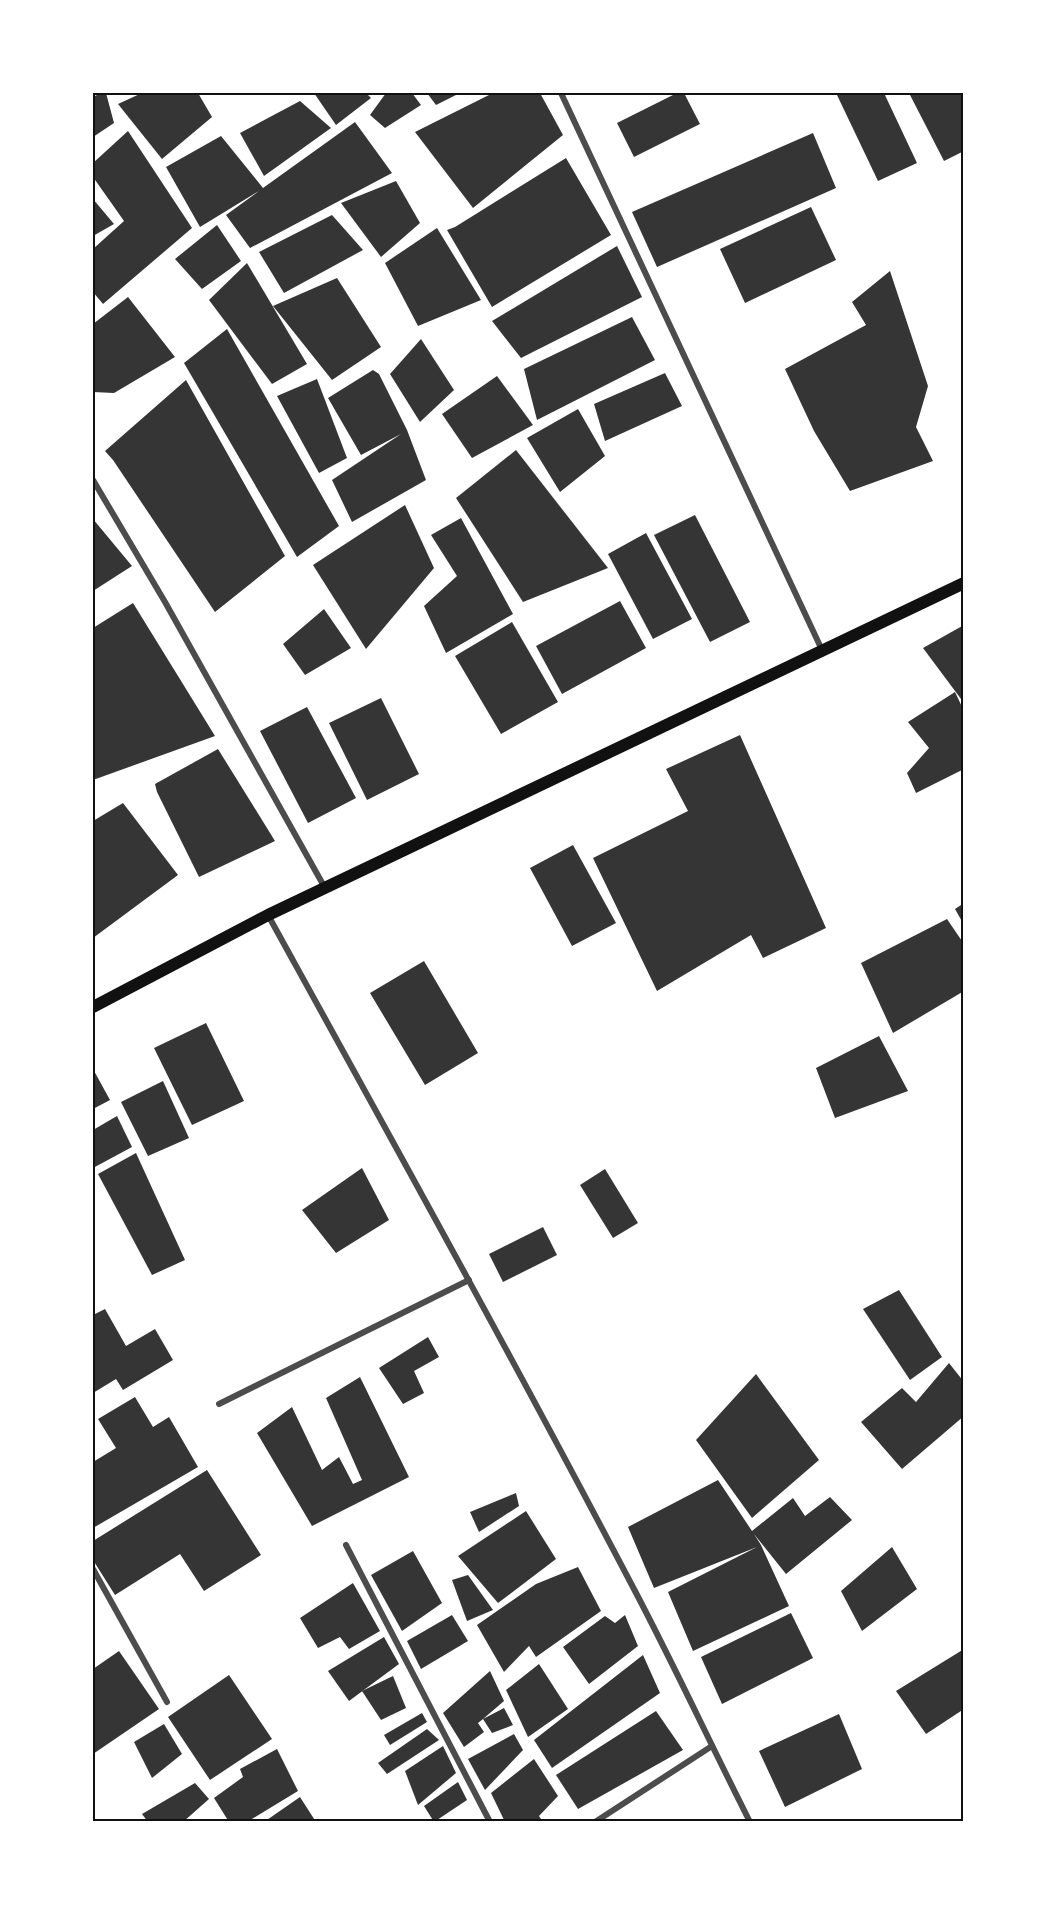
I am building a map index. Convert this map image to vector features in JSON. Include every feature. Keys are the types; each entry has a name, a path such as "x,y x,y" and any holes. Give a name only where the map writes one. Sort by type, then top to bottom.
{"main road":[{"path":"93,1007 268,915 964,583"}],"street":[{"path":"561,93 822,650"},
{"path":"93,480 165,602 326,888"},
{"path":"268,915 469,1280 636,1593 750,1822"},
{"path":"219,1404 469,1280"},
{"path":"346,1545 490,1822"},
{"path":"93,1569 167,1702"},
{"path":"594,1822 712,1746"}],"building":[{"path":"106,93 114,123 93,137 93,97"},
{"path":"142,93 198,93 212,117 162,159 118,104"},
{"path":"314,93 366,93 371,98 336,125"},
{"path":"386,93 412,93 421,105 385,128 370,115"},
{"path":"427,93 460,93 436,105"},
{"path":"493,93 540,93 563,135 473,208 415,132"},
{"path":"677,93 684,93 700,124 634,157 617,123"},
{"path":"841,93 884,93 917,163 878,181 837,95"},
{"path":"909,93 964,93 964,151 944,161"},
{"path":"300,101 331,128 264,176 240,133"},
{"path":"355,122 392,173 250,248 226,215 259,191 200,227 166,167 221,136 263,188"},
{"path":"128,131 192,228 103,304 93,292 93,249 124,221 93,177 93,163"},
{"path":"813,133 836,188 657,267 632,212"},
{"path":"566,158 611,235 492,307 447,230"},
{"path":"396,181 420,223 381,257 341,203"},
{"path":"93,199 114,224 93,236"},
{"path":"811,207 836,260 745,303 720,249"},
{"path":"332,215 363,250 284,293 259,252"},
{"path":"217,225 241,261 202,289 175,259"},
{"path":"437,228 481,300 418,326 385,263"},
{"path":"617,246 642,297 521,358 492,321"},
{"path":"247,263 307,364 272,384 209,300"},
{"path":"890,271 928,386 916,427 933,461 850,491 814,431 785,369 866,325 852,302"},
{"path":"337,278 381,347 332,380 273,306"},
{"path":"128,297 175,357 114,393 93,392 93,324"},
{"path":"632,317 655,360 537,420 524,369"},
{"path":"227,329 339,526 297,557 184,363"},
{"path":"421,339 454,390 420,422 390,374"},
{"path":"373,370 379,374 407,430 426,480 352,522 332,480 401,434 361,455 328,398"},
{"path":"665,373 682,406 605,441 594,404"},
{"path":"497,376 533,425 472,458 442,414"},
{"path":"317,379 347,458 319,473 277,396"},
{"path":"186,380 285,556 215,612 105,451"},
{"path":"578,409 605,456 560,492 527,438"},
{"path":"516,450 608,568 523,602 456,498"},
{"path":"405,505 434,568 366,649 313,565"},
{"path":"695,515 750,622 710,642 654,535"},
{"path":"461,518 513,614 446,653 424,606 457,576 431,535"},
{"path":"93,519 132,566 93,591"},
{"path":"646,533 692,619 653,639 608,554"},
{"path":"620,601 646,648 562,694 536,646"},
{"path":"133,603 215,736 93,780 93,628"},
{"path":"324,609 351,648 305,675 283,644"},
{"path":"512,622 558,702 501,734 455,656"},
{"path":"964,625 964,703 923,648"},
{"path":"955,692 964,711 964,769 916,793 907,773 929,748 908,722"},
{"path":"381,698 419,774 367,800 329,723"},
{"path":"307,707 356,798 308,823 260,731"},
{"path":"740,735 826,928 763,958 751,935 657,991 593,858 688,811 666,769"},
{"path":"218,749 275,841 199,877 155,784"},
{"path":"123,803 178,875 93,938 93,821"},
{"path":"573,845 616,923 572,946 530,868"},
{"path":"964,903 964,925 955,909"},
{"path":"947,919 964,944 964,991 893,1033 861,963"},
{"path":"424,961 478,1053 425,1085 370,993"},
{"path":"206,1023 244,1101 192,1125 154,1048"},
{"path":"879,1036 908,1091 835,1118 816,1068"},
{"path":"93,1069 110,1100 93,1109"},
{"path":"163,1081 189,1138 148,1156 121,1102"},
{"path":"117,1116 132,1147 93,1168 93,1130"},
{"path":"136,1153 185,1260 152,1275 98,1174"},
{"path":"362,1168 389,1220 336,1253 302,1210"},
{"path":"605,1169 638,1223 613,1238 580,1185"},
{"path":"543,1227 557,1255 503,1282 489,1254"},
{"path":"899,1290 942,1357 910,1380 863,1309"},
{"path":"105,1309 126,1346 155,1329 173,1360 123,1390 116,1379 93,1393 93,1315"},
{"path":"428,1337 439,1357 414,1371 424,1393 403,1404 379,1368"},
{"path":"949,1363 964,1382 964,1416 902,1469 861,1422 902,1388 916,1402"},
{"path":"756,1374 819,1460 752,1518 696,1440"},
{"path":"360,1377 409,1477 312,1526 257,1433 292,1407 322,1470 339,1457 353,1484 362,1480 326,1398"},
{"path":"135,1397 153,1427 169,1417 198,1467 93,1528 93,1462 116,1448 98,1419"},
{"path":"207,1470 261,1555 204,1591 180,1554 115,1595 93,1560 93,1541"},
{"path":"718,1480 752,1531 793,1498 805,1516 830,1497 852,1520 786,1574 754,1534 789,1606 693,1651 668,1592 757,1547 654,1588 628,1527"},
{"path":"516,1493 519,1506 479,1532 470,1512"},
{"path":"526,1511 556,1559 498,1603 458,1556"},
{"path":"892,1547 917,1589 862,1631 841,1591"},
{"path":"413,1551 442,1603 402,1631 371,1575"},
{"path":"578,1567 601,1611 536,1657 529,1646 504,1672 477,1625 536,1584"},
{"path":"468,1575 493,1610 467,1621 452,1580"},
{"path":"353,1583 380,1631 349,1649 340,1637 318,1648 300,1618"},
{"path":"791,1613 813,1658 722,1704 701,1657"},
{"path":"452,1615 468,1641 421,1669 407,1641"},
{"path":"625,1615 638,1646 589,1684 563,1647 605,1616 615,1623"},
{"path":"384,1637 399,1664 349,1701 328,1671"},
{"path":"964,1649 964,1709 926,1734 896,1691"},
{"path":"119,1651 159,1709 93,1754 93,1669"},
{"path":"643,1655 660,1693 552,1768 534,1740"},
{"path":"539,1664 568,1709 528,1737 506,1690"},
{"path":"490,1671 504,1701 478,1723 484,1732 464,1747 443,1713"},
{"path":"229,1675 272,1739 210,1780 168,1717"},
{"path":"393,1676 406,1708 381,1720 362,1691"},
{"path":"504,1708 513,1725 492,1733 483,1719"},
{"path":"656,1711 683,1750 578,1809 556,1775"},
{"path":"422,1713 427,1722 390,1745 384,1735"},
{"path":"839,1714 862,1769 785,1807 759,1751"},
{"path":"164,1724 182,1754 152,1778 134,1742"},
{"path":"427,1729 439,1740 387,1774 378,1763"},
{"path":"514,1734 523,1750 485,1790 468,1759"},
{"path":"443,1746 456,1773 418,1805 405,1771"},
{"path":"277,1749 298,1791 247,1822 229,1822 214,1798 243,1777 240,1769"},
{"path":"534,1759 558,1796 539,1816 543,1822 505,1822 491,1793"},
{"path":"458,1782 467,1800 434,1822 424,1806"},
{"path":"195,1783 209,1799 183,1822 148,1822 142,1814"},
{"path":"300,1797 316,1822 264,1822"}]}
